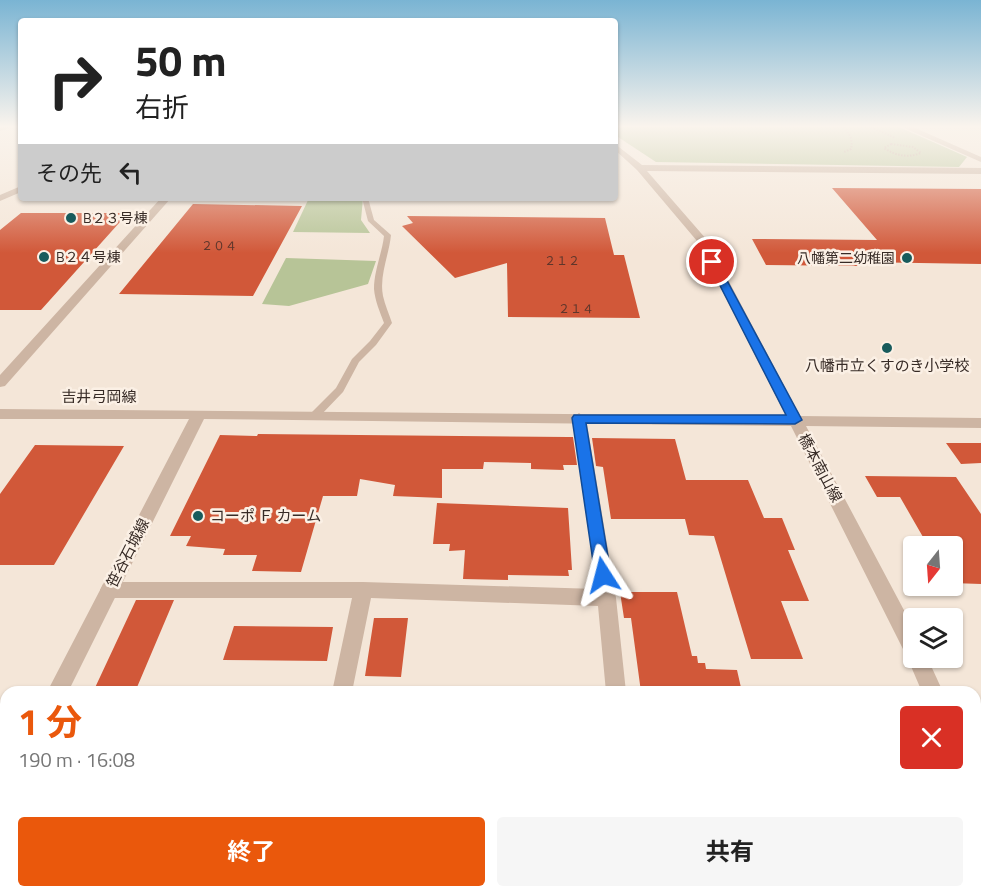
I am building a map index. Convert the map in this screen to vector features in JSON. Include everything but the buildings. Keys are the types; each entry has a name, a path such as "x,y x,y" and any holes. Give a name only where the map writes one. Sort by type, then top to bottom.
{"street":[{"name":"橋本南山線","path":"641,169 702,240 903,629"},
{"path":"732,169 981,171"},
{"path":"0,198 18,190"},
{"path":"0,383 163,201"},
{"name":"吉井弓岡線","path":"0,414 315,415 981,423"},
{"name":"笹谷石城線","path":"60,686 199,414"},
{"path":"579,418 607,598 615,686"},
{"path":"109,590 363,590 607,598"},
{"path":"343,686 363,590"},
{"path":"922,668 930,686"}],"lane":[{"path":"315,415 340,390 355,361 388,323 378,294 388,235 371,221 366,201"}],"green space":[{"path":"308,201 363,201 361,220 370,233 293,232"},
{"path":"286,258 376,261 368,284 289,306 262,304"}],"place":[{"name":"B２３号棟","path":"71,218"},
{"name":"B２４号棟","path":"44,257"},
{"name":"八幡第二幼稚園","path":"907,258"},
{"name":"八幡市立くすのき小学校","path":"887,348"},
{"name":"コーポ Ｆ カーム","path":"198,516"}],"route":[{"path":"603,575 579,418 795,420 712,262"}]}
